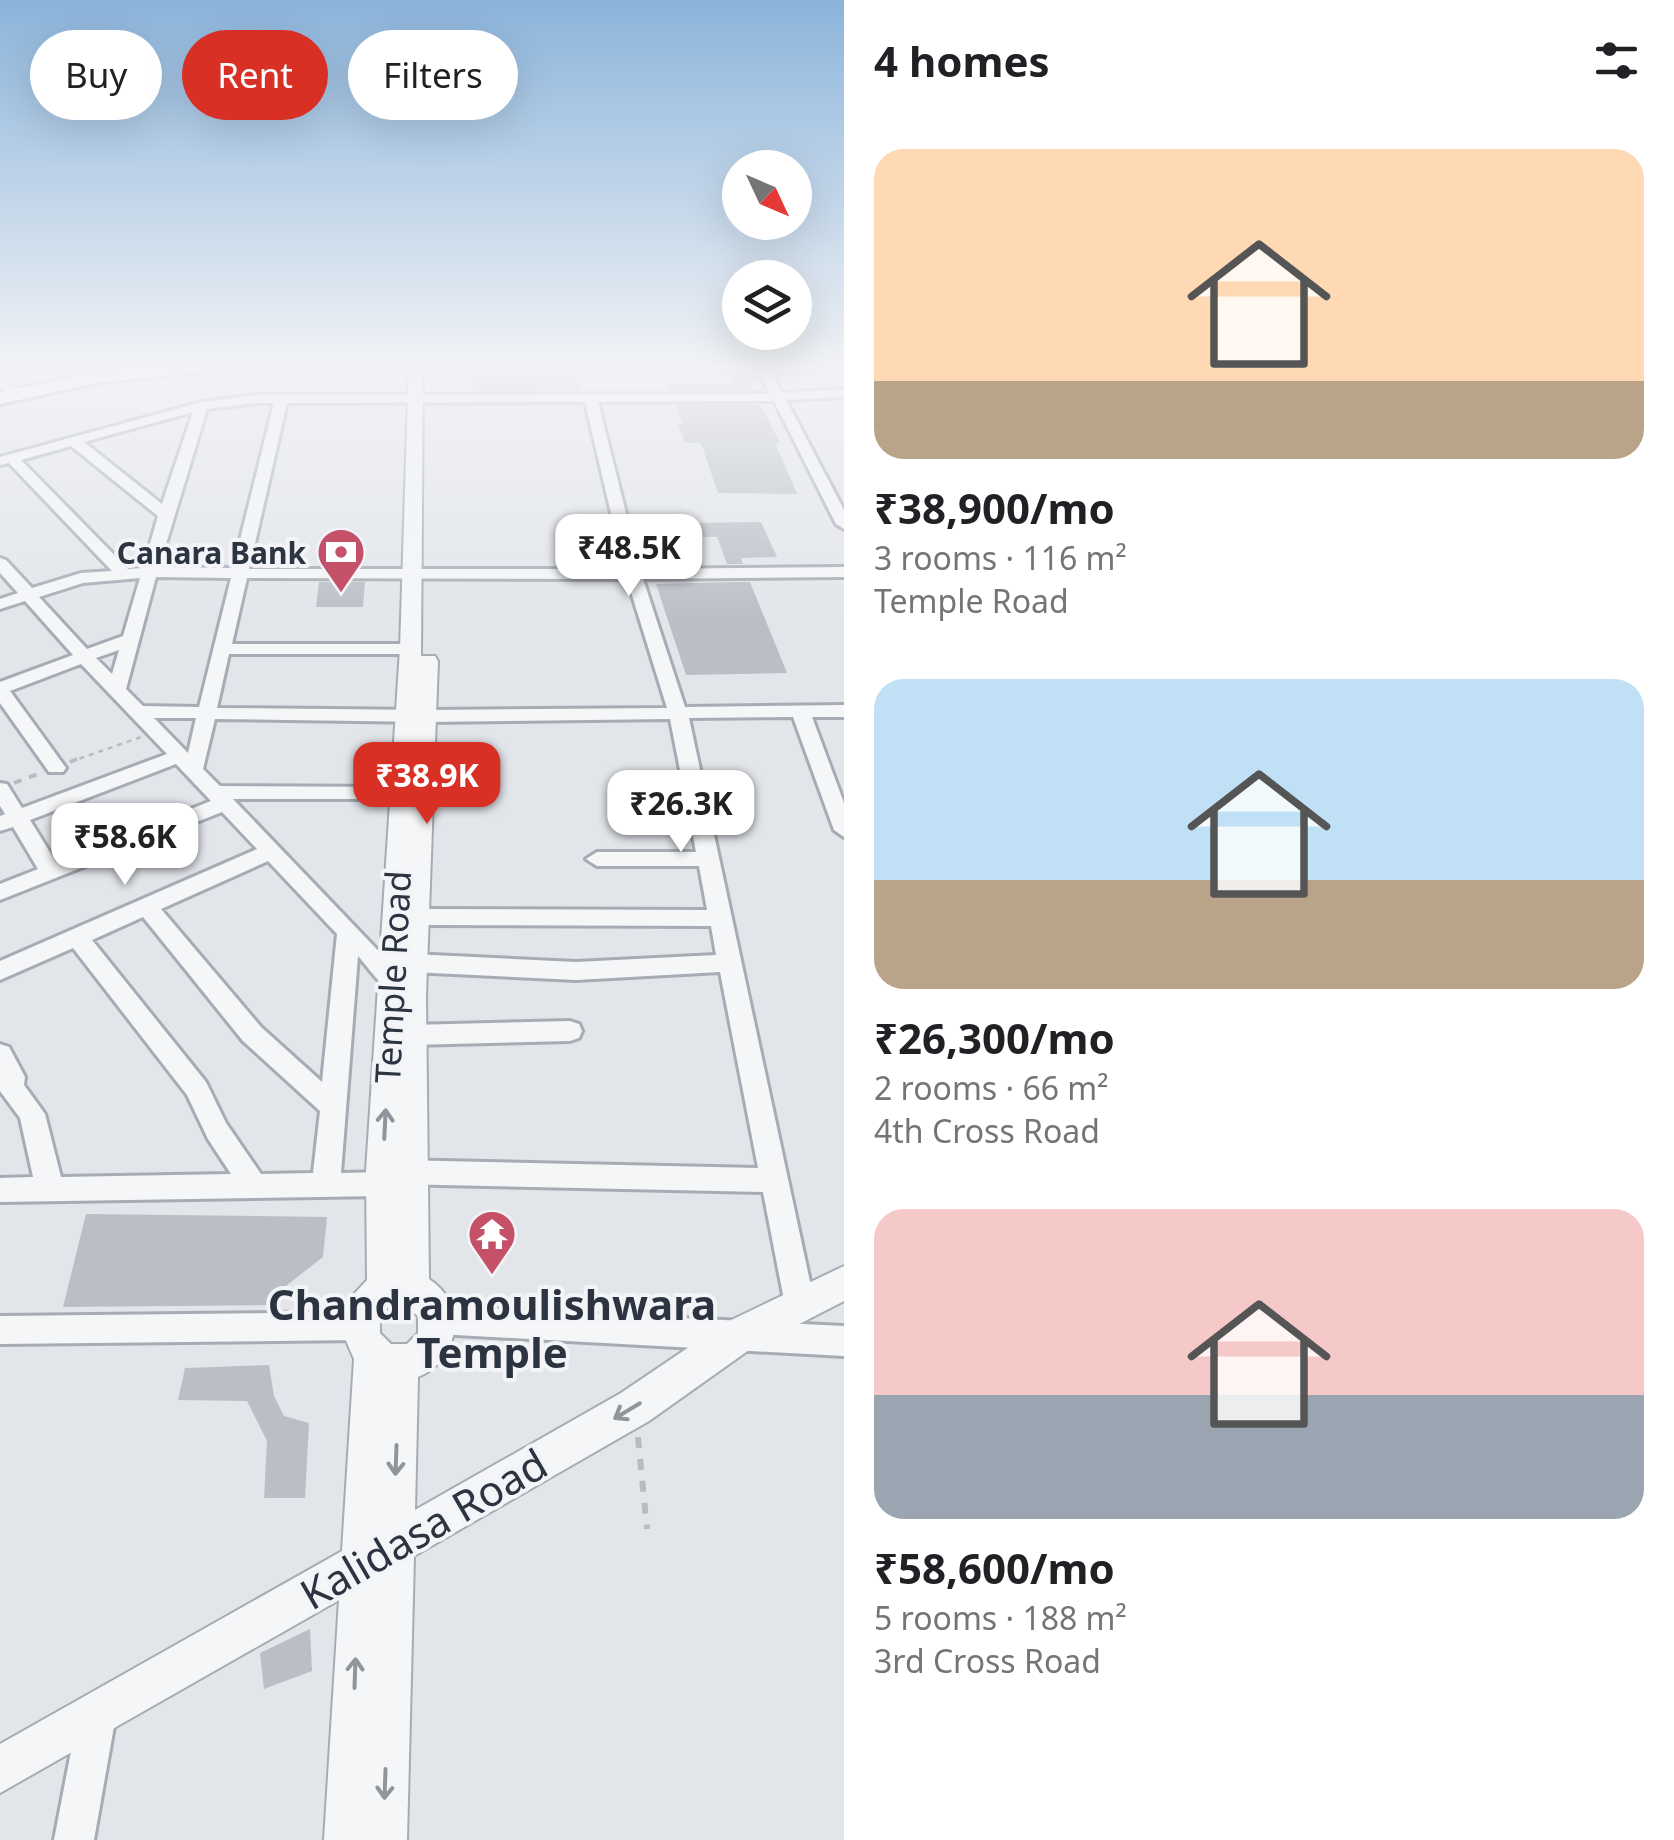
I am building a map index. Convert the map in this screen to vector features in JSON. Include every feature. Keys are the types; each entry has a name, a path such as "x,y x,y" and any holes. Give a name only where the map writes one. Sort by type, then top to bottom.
{"street":[{"path":"6,459 41,450"},
{"path":"85,450 166,514"},
{"path":"116,690 187,450"},
{"path":"9,821 186,764 209,713 269,450"},
{"name":"Temple Road","path":"392,1176 410,1034 401,988 412,962 415,917 421,450"},
{"path":"603,450 634,576 678,713 800,1305"},
{"path":"806,450 841,514"},
{"path":"6,459 124,574"},
{"path":"0,563 136,712 401,988"},
{"path":"0,604 81,578 152,572 240,576 634,576 844,572"},
{"name":"Temple Road","path":"398,1290 392,1176 401,988 400,793 416,716 412,649 420,576"},
{"path":"56,768 1,685 131,639"},
{"path":"222,649 412,649"},
{"path":"800,711 844,830"},
{"path":"136,712 416,716 844,711"},
{"path":"0,789 9,821 51,872"},
{"path":"0,892 221,798 400,793"},
{"path":"0,972 270,852"},
{"path":"597,859 708,859"},
{"path":"147,907 252,1034 333,1107"},
{"path":"415,917 720,918"},
{"path":"326,1184 348,934"},
{"path":"78,938 197,1089 217,1132 254,1186"},
{"path":"412,962 576,971 729,963"},
{"path":"410,1034 570,1032"},
{"path":"0,1054 12,1077 6,1091 32,1114 50,1190"},
{"path":"0,1190 326,1184 392,1176 773,1180"},
{"name":"Kalidasa Road","path":"0,1770 634,1407 736,1337 844,1283"},
{"path":"0,1330 378,1347 421,1357 430,1348 438,1320 429,1301 398,1290 371,1300 378,1347 376,1555 384,1840"},
{"path":"438,1320 844,1341"},
{"path":"348,1840 376,1555"},
{"path":"74,1840 97,1714"}],"path":[{"path":"0,789 155,732"},
{"path":"634,1407 647,1529"}],"building":[{"path":"703,450 778,450 797,494 718,493"},
{"path":"761,522 777,557 741,558 743,564 727,564 717,537 691,537 686,523"},
{"name":"Canara Bank","path":"319,582 365,582 363,607 316,607"},
{"path":"750,582 787,673 686,675 656,584"},
{"path":"86,1214 327,1217 323,1257 282,1289 281,1305 63,1307"},
{"path":"269,1365 274,1396 284,1416 309,1423 305,1498 264,1498 267,1441 247,1401 178,1400 185,1368"},
{"path":"310,1629 312,1671 264,1689 260,1653"}],"place":[{"name":"Canara Bank","path":"341,594"},
{"name":"Chandramoulishwara Temple","path":"492,1276"}]}
